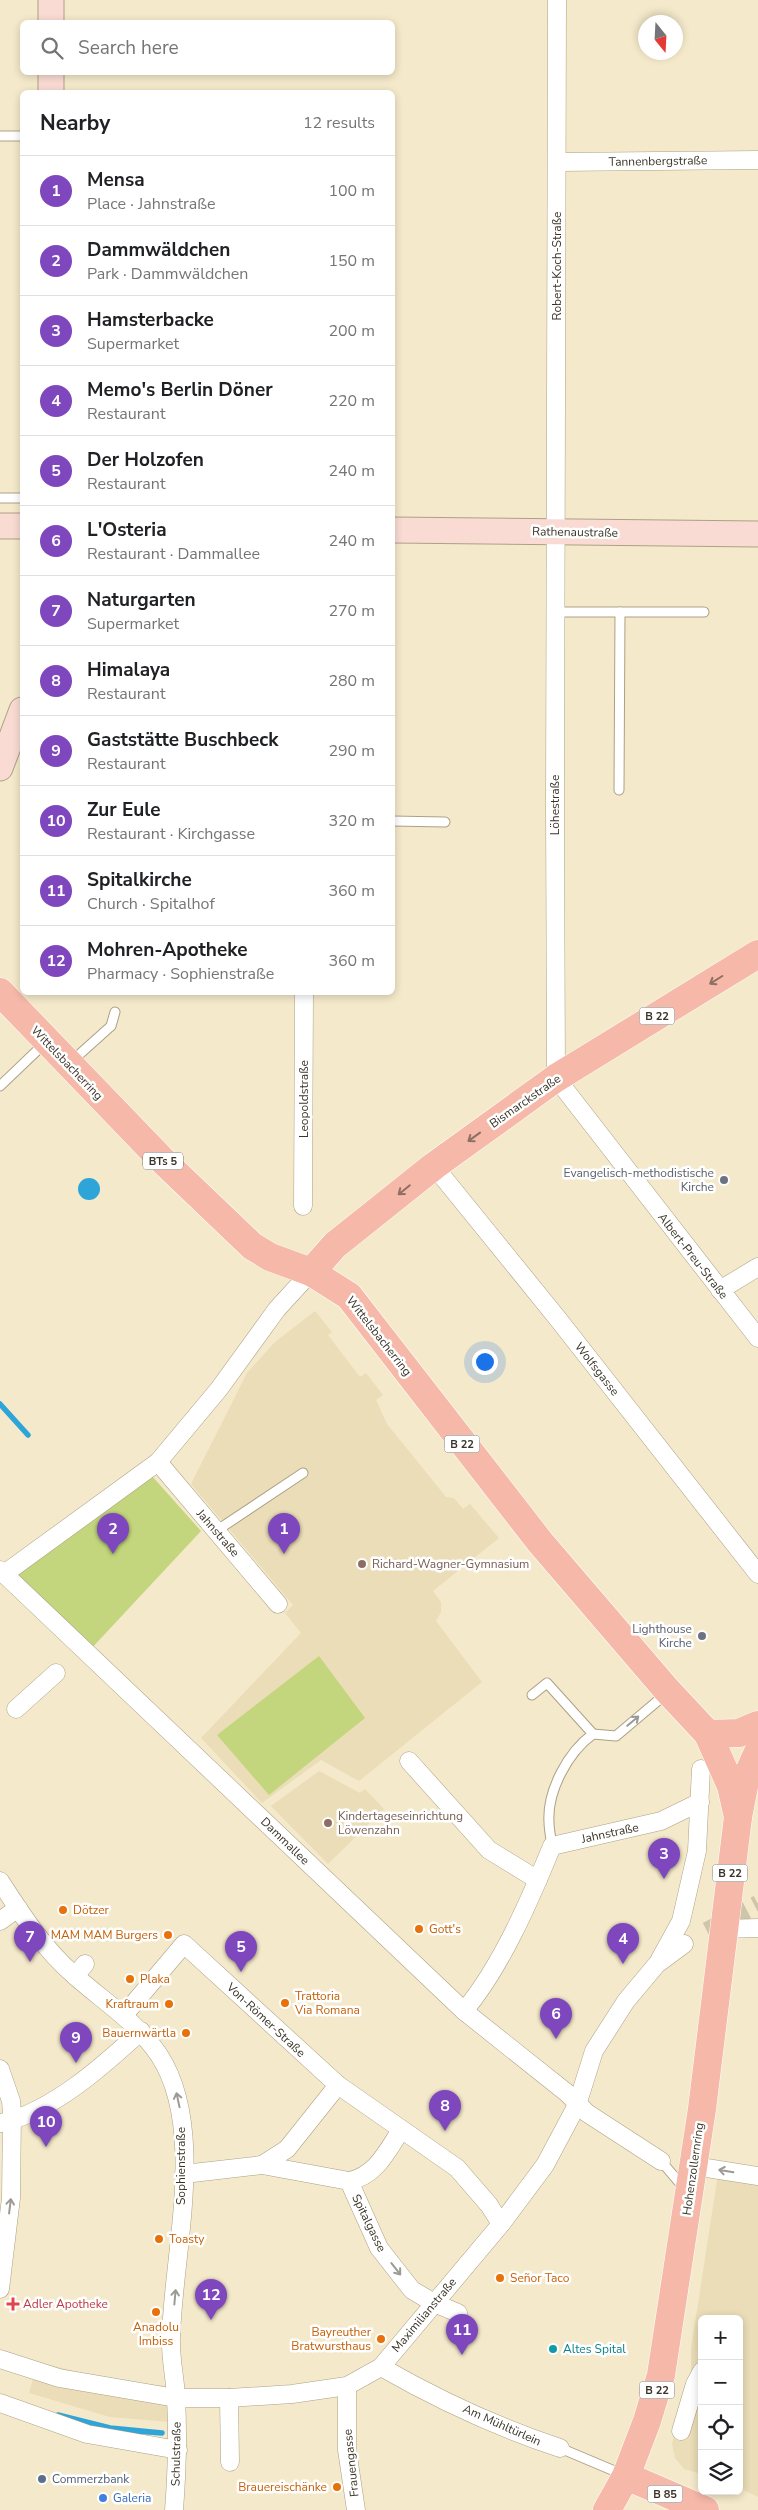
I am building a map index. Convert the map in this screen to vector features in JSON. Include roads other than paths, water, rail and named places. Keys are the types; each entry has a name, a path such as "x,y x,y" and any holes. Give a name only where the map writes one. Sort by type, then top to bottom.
{"main road":[{"path":"51,0 51,20"},
{"path":"51,75 51,90"},
{"path":"0,526 20,526"},
{"name":"Rathenaustraße","path":"395,530 758,534"},
{"path":"0,768 20,715"},
{"name":"Bismarckstraße","path":"311,1272 335,1245 434,1166 556,1078 758,954"},
{"name":"Wittelsbacherring","path":"0,992 68,1065 160,1158 252,1246 270,1257 311,1272 349,1296 540,1542 668,1692 708,1734"},
{"path":"708,1734 739,1732 758,1725"},
{"name":"B 22","path":"708,1734 731,1786 738,1817"},
{"name":"B 22","path":"738,1817 745,1780 758,1752"},
{"name":"Hohenzollernring","path":"607,2510 626,2476 648,2421 661,2375 694,2166 722,1930 738,1817"},
{"name":"B 85","path":"626,2476 705,2510"}],"street":[{"name":"Robert-Koch-Straße","path":"556,532 558,0"},
{"name":"Tannenbergstraße","path":"557,162 758,160"},
{"name":"Löhestraße","path":"556,532 556,1078"},
{"name":"Leopoldstraße","path":"303,1206 304,995"},
{"name":"Albert-Preu-Straße","path":"556,1078 758,1338"},
{"name":"Wolfsgasse","path":"434,1166 558,1319 758,1574"},
{"path":"720,1290 758,1267"},
{"path":"2,1572 158,1462 219,1389 277,1309 311,1272"},
{"name":"Jahnstraße","path":"158,1462 278,1604"},
{"name":"Dammallee","path":"2,1572 464,2011 567,2093 577,2105 661,2161"},
{"path":"16,1709 56,1673"},
{"path":"409,1761 489,1850 538,1880"},
{"path":"657,1964 681,1921 697,1851 701,1769"},
{"name":"Jahnstraße","path":"552,1846 661,1821 700,1802"},
{"path":"464,2011 484,1987 538,1880 552,1846"},
{"name":"Sophienstraße","path":"0,1881 43,1945 80,1970 141,2031 160,2056 174,2083 180,2107 184,2174 171,2338 176,2398"},
{"path":"0,1921 18,1908"},
{"path":"722,1930 758,1928"},
{"name":"Von-Römer-Straße","path":"124,2015 184,1944 285,2035 338,2086 457,2168 489,2205 501,2224"},
{"name":"Maximilianstraße","path":"0,2359 59,2378 176,2398 229,2398 292,2394 347,2386 382,2367 501,2224 545,2165 577,2105 594,2051 626,2001 657,1964 684,1944"},
{"path":"6,2122 34,2111 64,2093 141,2031"},
{"path":"0,2069 11,2101 6,2122 11,2198 0,2289"},
{"name":"Spitalgasse","path":"262,2165 288,2149 338,2086"},
{"name":"Spitalgasse","path":"184,2174 262,2165 348,2181 373,2171 401,2130"},
{"path":"694,2166 758,2176"},
{"name":"Spitalgasse","path":"348,2181 379,2248 412,2290 434,2303 458,2313"},
{"name":"Am Mühltürlein","path":"382,2367 411,2384 507,2428 560,2448"},
{"path":"689,2421 695,2384 698,2378"},
{"name":"Frauengasse","path":"347,2386 347,2450 356,2510"},
{"name":"Schulstraße","path":"174,2510 178,2450 176,2398"},
{"path":"229,2398 230,2462"},
{"path":"0,2403 87,2434 178,2450"}],"lane":[{"path":"0,136 20,136"},
{"path":"0,498 20,498"},
{"path":"556,612 704,612"},
{"path":"619,790 620,612"},
{"path":"395,821 445,822"},
{"path":"68,1065 111,1026 115,1012"},
{"path":"0,1086 46,1042"},
{"path":"216,1531 303,1473"},
{"path":"532,1695 547,1683 593,1734 616,1736 668,1692"},
{"path":"552,1846 548,1821 553,1795 562,1772 579,1745 593,1734"},
{"path":"661,2161 689,2195"},
{"name":"Am Mühltürlein","path":"560,2448 626,2476"}],"water":[{"path":"89,1178 97,1181 100,1189 97,1197 89,1200 81,1197 78,1189 81,1181"}],"waterway":[{"path":"0,1404 28,1435"},
{"path":"58,2415 110,2428 162,2433 110,2429 68,2419"}],"tunnel":[{"path":"707,1931 758,1904"}],"place":[{"name":"Evangelisch-methodistische Kirche","path":"724,1180"},
{"name":"Dammwäldchen","path":"113,1554"},
{"name":"Mensa","path":"284,1554"},
{"name":"Richard-Wagner-Gymnasium","path":"362,1564"},
{"name":"Lighthouse Kirche","path":"702,1636"},
{"name":"Kindertageseinrichtung Löwenzahn","path":"328,1823"},
{"name":"Hamsterbacke","path":"664,1879"},
{"name":"Dötzer","path":"63,1910"},
{"name":"Gott's","path":"419,1929"},
{"name":"MAM MAM Burgers","path":"168,1935"},
{"name":"Naturgarten","path":"30,1962"},
{"name":"Memo's Berlin Döner","path":"623,1964"},
{"name":"Der Holzofen","path":"241,1972"},
{"name":"Plaka","path":"130,1979"},
{"name":"Trattoria Via Romana","path":"285,2003"},
{"name":"Kraftraum","path":"169,2004"},
{"name":"Bauernwärtla","path":"186,2033"},
{"name":"L'Osteria","path":"556,2039"},
{"name":"Gaststätte Buschbeck","path":"76,2063"},
{"name":"Himalaya","path":"445,2131"},
{"name":"Zur Eule","path":"46,2147"},
{"name":"Toasty","path":"159,2239"},
{"name":"Señor Taco","path":"500,2278"},
{"name":"Adler Apotheke","path":"13,2304"},
{"name":"Anadolu Imbiss","path":"156,2312"},
{"name":"Mohren-Apotheke","path":"211,2320"},
{"name":"Bayreuther Bratwursthaus","path":"381,2339"},
{"name":"Altes Spital","path":"553,2349"},
{"name":"Spitalkirche","path":"462,2355"},
{"name":"Commerzbank","path":"42,2479"},
{"name":"Brauereischänke","path":"337,2487"},
{"name":"Galeria","path":"103,2498"}]}
